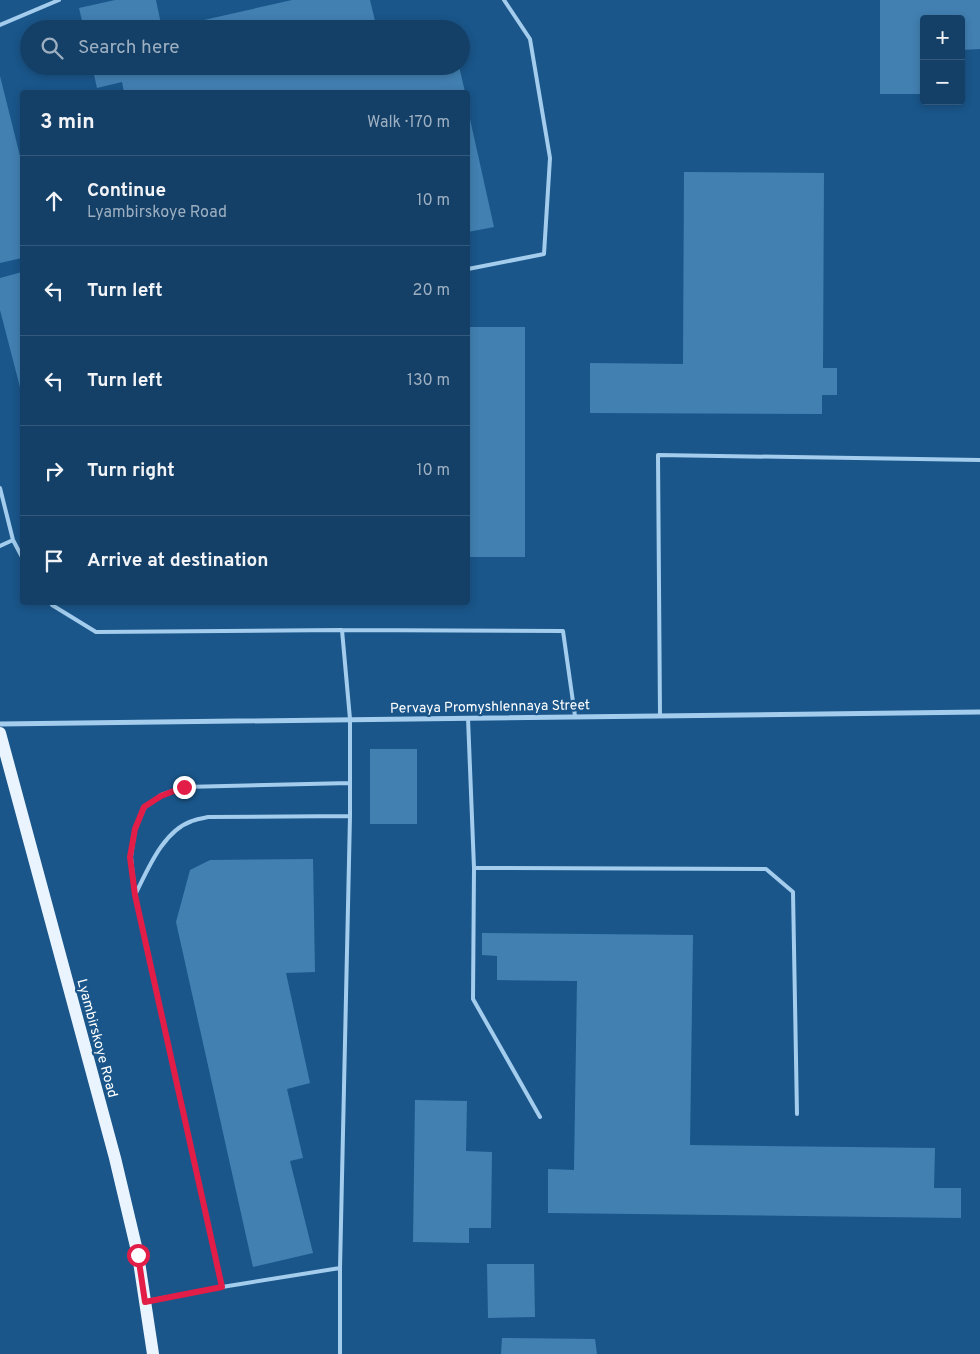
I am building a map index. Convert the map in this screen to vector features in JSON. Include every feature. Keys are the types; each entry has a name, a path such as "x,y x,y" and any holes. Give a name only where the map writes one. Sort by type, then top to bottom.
{"main road":[{"name":"Lyambirskoye Road","path":"0,733 115,1158 138,1255 153,1354"}],"street":[{"name":"Pervaya Promyshlennaya Street","path":"0,724 980,712"}],"lane":[{"path":"0,26 59,0"},
{"path":"470,269 544,254 550,158 530,39 504,0"},
{"path":"660,715 658,455 980,460"},
{"path":"0,488 13,540 20,553"},
{"path":"0,546 13,540"},
{"path":"52,605 96,632 563,631 575,716"},
{"path":"340,1354 340,1268 350,816 350,719 342,630"},
{"path":"468,718 474,868 473,998 540,1117"},
{"path":"222,1287 135,895 130,857 135,829 144,807 161,796 184,787 350,783"},
{"path":"135,895 151,863 164,843 176,830 192,821 208,817 350,816"},
{"path":"474,868 766,869 793,892 797,1114"},
{"path":"145,1302 222,1287 340,1268"}],"building":[{"path":"115,0 156,0 160,20 82,20 79,8"},
{"path":"292,0 370,0 375,20 204,20"},
{"path":"880,0 980,0 980,49 965,50 965,15 920,15 920,94 880,94"},
{"path":"94,75 461,75 465,90 124,90 122,82 97,88"},
{"path":"0,76 20,156 20,258 0,263"},
{"path":"470,119 494,227 470,232"},
{"path":"684,172 824,173 823,368 837,368 837,395 822,395 822,414 590,413 590,363 683,364"},
{"path":"20,273 20,387 0,310 0,278"},
{"path":"470,327 525,327 525,557 470,557"},
{"path":"370,749 417,749 417,824 370,824"},
{"path":"313,859 315,972 286,973 310,1083 287,1089 303,1158 290,1161 313,1253 253,1267 176,922 190,870 210,860"},
{"path":"482,933 693,935 690,1145 935,1148 934,1188 961,1188 961,1218 548,1213 548,1169 574,1170 577,981 497,980 497,956 482,955"},
{"path":"415,1100 467,1101 466,1151 492,1152 491,1228 469,1228 469,1243 413,1242"},
{"path":"487,1264 534,1264 535,1317 488,1318"},
{"path":"502,1338 595,1339 597,1354 501,1354"}],"route":[{"path":"138,1255 145,1302 222,1287 135,895 130,857 135,829 144,807 161,796 184,787"}]}
